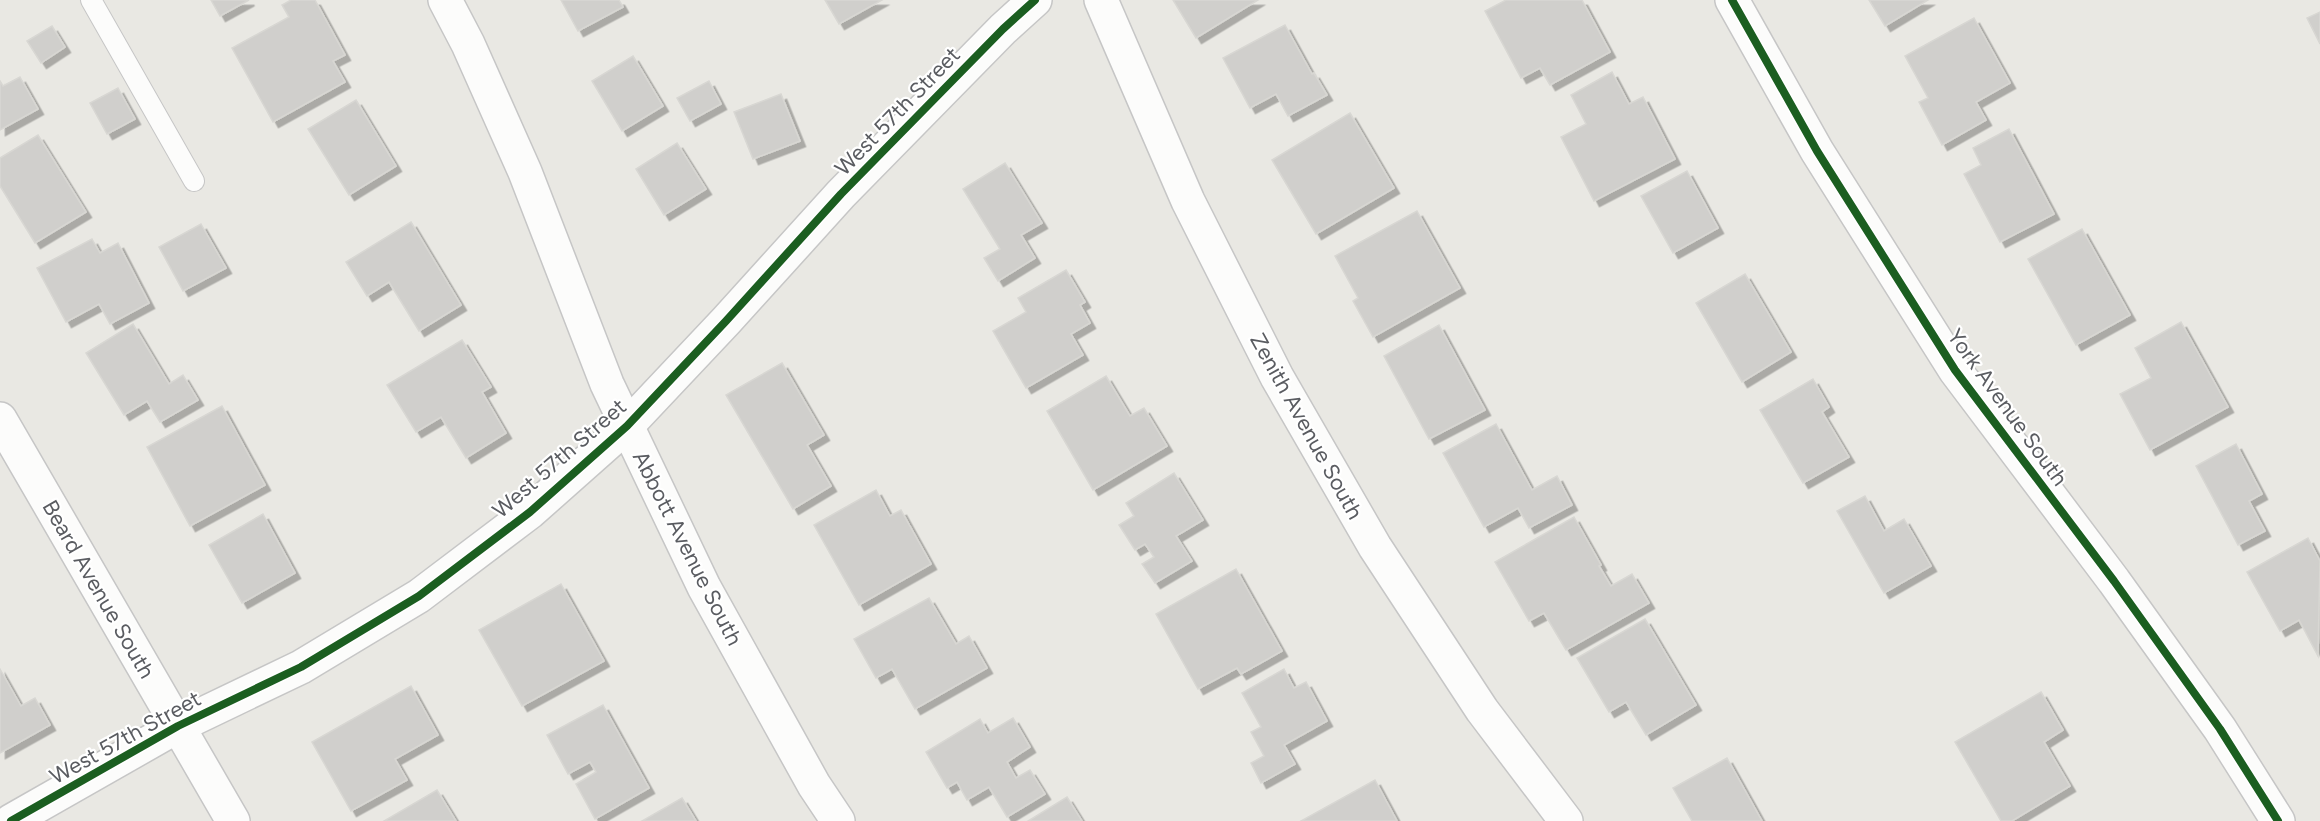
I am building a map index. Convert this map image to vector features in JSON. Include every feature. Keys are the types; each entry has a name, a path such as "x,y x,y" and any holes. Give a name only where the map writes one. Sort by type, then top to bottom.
{"street":[{"name":"Abbott Avenue South","path":"445,0 468,44 525,172 607,384 704,587 814,785 838,821"},
{"name":"West 57th Street","path":"11,821 178,726 301,667 419,596 530,512 627,426 841,194 1003,29 1035,0"},
{"name":"Zenith Avenue South","path":"1101,0 1188,201 1277,376 1388,566 1482,710 1566,821"},
{"name":"York Avenue South","path":"1732,0 1817,151 1956,370 2114,580 2220,729 2278,821"},
{"name":"Beard Avenue South","path":"0,418 233,821"}],"lane":[{"path":"92,0 194,181"}],"building":[{"path":"211,0 249,0 220,16"},
{"path":"291,0 315,0 345,55 333,61 345,82 273,122 232,48 289,17 282,5"},
{"path":"561,0 619,0 623,7 578,31"},
{"path":"825,0 882,0 839,24"},
{"path":"1173,0 1258,0 1196,38"},
{"path":"1506,0 1582,0 1610,52 1550,85 1540,68 1521,78 1485,11"},
{"path":"1869,0 1928,0 1885,26"},
{"path":"2320,12 2320,44 2307,18"},
{"path":"1974,18 2010,83 1976,102 1986,120 1942,145 1919,102 1928,98 1905,56"},
{"path":"1285,25 1312,74 1314,73 1327,95 1288,116 1276,94 1250,108 1223,58"},
{"path":"52,26 65,47 41,63 27,41"},
{"path":"633,56 663,106 622,131 592,81"},
{"path":"1612,72 1629,104 1643,97 1675,159 1594,201 1561,137 1586,124 1571,95"},
{"path":"20,77 38,109 0,130 0,81 3,86"},
{"path":"709,81 721,104 690,121 677,98"},
{"path":"118,88 135,119 107,134 90,103"},
{"path":"781,94 800,141 753,159 734,112"},
{"path":"356,100 396,166 349,195 308,129"},
{"path":"1350,113 1394,188 1316,234 1272,160"},
{"path":"2009,129 2054,214 2000,242 1964,174 1981,165 1973,148"},
{"path":"38,135 86,212 35,243 0,186 0,158"},
{"path":"677,143 706,189 664,215 636,169"},
{"path":"1005,163 1042,223 1021,235 1035,258 998,281 984,258 1000,249 963,189"},
{"path":"1687,171 1718,228 1673,253 1641,196"},
{"path":"1417,211 1460,288 1373,337 1353,301 1358,298 1335,256"},
{"path":"411,222 461,305 419,331 389,282 367,296 346,262"},
{"path":"201,224 226,268 183,291 159,247"},
{"path":"2082,229 2130,315 2076,345 2028,259"},
{"path":"92,239 100,253 118,243 149,303 110,324 99,304 66,322 37,268"},
{"path":"1066,270 1085,302 1080,305 1090,323 1071,334 1083,355 1026,388 993,331 1026,312 1018,298"},
{"path":"1745,274 1791,352 1742,382 1696,303"},
{"path":"2181,322 2228,407 2150,450 2120,394 2151,378 2135,348"},
{"path":"133,324 169,384 183,375 198,400 160,422 147,401 124,415 86,353"},
{"path":"1439,325 1485,410 1429,439 1384,356"},
{"path":"462,340 491,387 482,392 506,433 466,458 441,417 416,432 387,385"},
{"path":"782,363 824,435 807,445 831,486 793,509 726,395"},
{"path":"1106,376 1130,416 1144,408 1167,446 1093,490 1047,411"},
{"path":"1813,379 1829,407 1822,412 1849,457 1803,483 1760,410"},
{"path":"222,406 265,485 190,526 147,447"},
{"path":"1496,424 1532,490 1557,476 1572,505 1529,528 1518,508 1484,527 1443,453"},
{"path":"2236,444 2262,494 2249,501 2265,531 2238,545 2196,466"},
{"path":"1174,473 1203,520 1176,536 1192,561 1155,583 1142,564 1154,557 1145,544 1135,550 1119,525 1134,516 1126,503"},
{"path":"876,490 890,516 901,510 931,564 859,605 814,525"},
{"path":"1865,496 1884,531 1904,519 1931,566 1884,593 1837,511"},
{"path":"263,514 295,573 242,603 209,545"},
{"path":"1574,517 1611,586 1632,574 1649,603 1566,650 1544,613 1529,621 1495,562"},
{"path":"2308,538 2320,561 2318,656 2299,620 2280,631 2247,572"},
{"path":"1236,569 1282,651 1241,674 1237,668 1198,689 1156,614"},
{"path":"561,584 604,661 522,706 479,630"},
{"path":"929,598 956,644 969,636 987,668 915,709 892,669 876,678 854,639"},
{"path":"1645,619 1696,705 1646,735 1626,702 1609,712 1577,658"},
{"path":"0,669 21,706 35,698 50,725 0,753"},
{"path":"1284,669 1294,688 1306,682 1327,721 1284,745 1295,764 1261,783 1251,763 1264,756 1251,732 1261,727 1242,693"},
{"path":"411,686 438,735 395,759 407,780 351,811 312,742"},
{"path":"2041,692 2063,730 2044,742 2070,786 2012,821 2001,821 1955,742"},
{"path":"603,705 649,788 595,819 576,784 596,772 590,762 568,774 547,735"},
{"path":"1013,718 1030,747 1007,762 1016,778 1030,770 1045,794 1007,817 989,787 967,800 957,782 947,788 926,752 980,719 988,733"},
{"path":"1727,758 1762,821 1692,821 1673,788"},
{"path":"1375,780 1397,821 1301,821"},
{"path":"437,790 456,821 384,821"},
{"path":"1067,797 1082,821 1028,821"},
{"path":"682,798 696,821 642,821"}],"cycle path":[{"path":"11,821 178,726 301,667 419,596 530,512 627,426 841,194 1003,29 1035,0"},
{"path":"1732,0 1817,151 1955,370 2114,581 2220,729 2278,821"}]}
